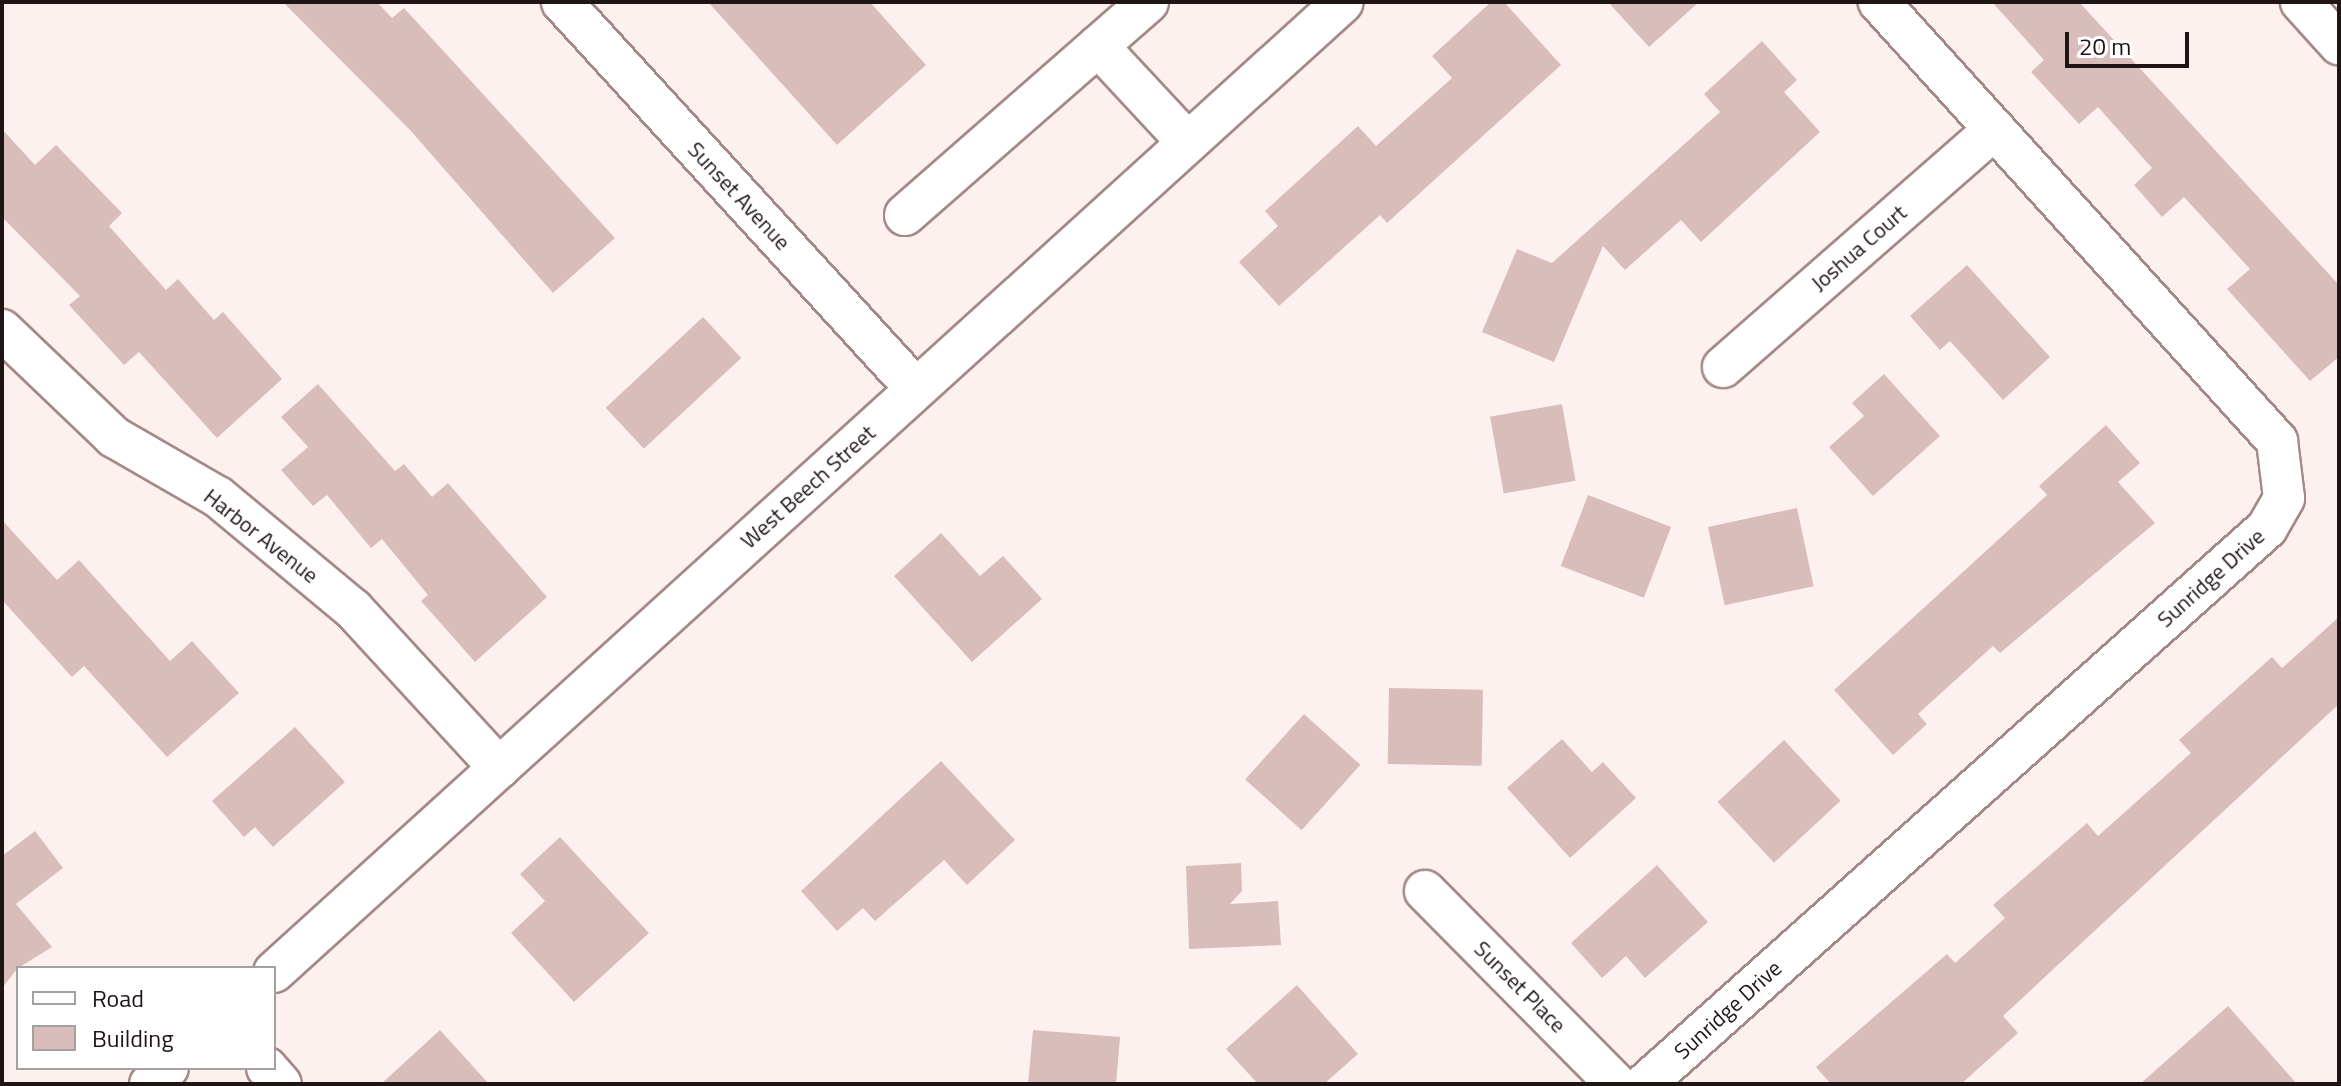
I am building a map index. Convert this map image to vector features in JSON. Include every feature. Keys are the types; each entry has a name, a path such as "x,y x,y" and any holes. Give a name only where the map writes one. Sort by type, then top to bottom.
{"street":[{"name":"Sunset Avenue","path":"562,2 916,389"},
{"path":"905,215 1148,2"},
{"name":"West Beech Street","path":"276,970 1343,2"},
{"name":"Sunridge Drive","path":"1645,1084 2267,528 2284,498 2277,441 1879,2"},
{"path":"2301,2 2339,44"},
{"path":"1098,46 1188,143"},
{"name":"Joshua Court","path":"1723,367 1995,129"},
{"name":"Harbor Avenue","path":"2,330 114,437 218,497 353,609 499,768"},
{"name":"Sunset Place","path":"1425,891 1616,1084"},
{"path":"150,1084 166,1070"}],"building":[{"path":"283,2 377,2 392,18 404,8 615,238 553,293 410,130"},
{"path":"708,2 870,2 926,65 837,145"},
{"path":"1491,2 1504,2 1561,65 1387,223 1380,215 1279,306 1239,262 1278,226 1265,211 1358,126 1376,146 1452,78 1432,56"},
{"path":"1608,2 1699,2 1649,47"},
{"path":"1992,2 2079,2 2339,285 2339,357 2310,381 2227,289 2250,269 2184,197 2162,217 2134,185 2152,168 2098,107 2079,124 2031,72 2044,60"},
{"path":"1762,41 1797,80 1784,92 1820,132 1701,242 1681,220 1625,270 1603,246 1554,362 1482,332 1517,249 1552,263 1720,112 1704,94"},
{"path":"2,129 35,165 56,145 122,213 109,226 166,290 178,279 214,320 223,312 282,379 217,438 139,352 124,365 69,305 80,296 2,217"},
{"path":"1967,265 2050,357 2003,400 1950,341 1940,350 1910,316"},
{"path":"703,317 741,358 644,449 606,408"},
{"path":"1884,374 1940,436 1873,496 1829,447 1864,416 1852,403"},
{"path":"318,384 395,471 404,464 432,497 448,483 547,597 475,662 421,601 428,595 382,539 371,548 327,495 313,506 281,470 308,447 281,417"},
{"path":"1562,404 1576,481 1504,493 1490,417"},
{"path":"2106,425 2140,463 2118,482 2155,523 2000,653 1993,646 1918,714 1927,724 1893,755 1834,690 2047,495 2039,486"},
{"path":"1588,495 1671,527 1644,598 1561,566"},
{"path":"1797,508 1814,586 1725,605 1708,527"},
{"path":"2,520 57,580 79,560 170,661 192,641 239,693 167,757 84,666 72,677 2,600"},
{"path":"941,533 980,576 1003,556 1042,599 972,662 894,576"},
{"path":"2339,617 2339,704 2003,1016 2018,1033 1961,1084 1831,1084 1816,1067 1947,954 1955,963 2005,918 1993,905 2087,823 2098,836 2191,753 2179,740 2272,657 2282,668"},
{"path":"1389,688 1483,690 1482,766 1388,764"},
{"path":"1304,714 1360,765 1302,830 1245,779"},
{"path":"295,727 345,782 273,847 255,827 244,837 212,801"},
{"path":"1562,739 1592,772 1603,762 1636,798 1570,858 1507,788"},
{"path":"1784,740 1841,801 1774,863 1717,802"},
{"path":"941,761 1015,840 967,885 944,860 875,921 863,908 837,931 801,891"},
{"path":"35,831 63,868 16,904 52,947 21,966 16,966 16,970 2,988 2,856"},
{"path":"560,837 649,933 574,1002 511,933 545,901 520,874"},
{"path":"1241,863 1242,891 1230,904 1278,901 1281,945 1189,949 1186,866"},
{"path":"1657,865 1708,922 1645,978 1626,956 1602,978 1571,943"},
{"path":"1297,985 1358,1054 1324,1084 1258,1084 1226,1049"},
{"path":"2228,1006 2297,1084 2140,1084"},
{"path":"440,1030 489,1084 381,1084"},
{"path":"1033,1030 1120,1037 1116,1084 1028,1084"}]}
